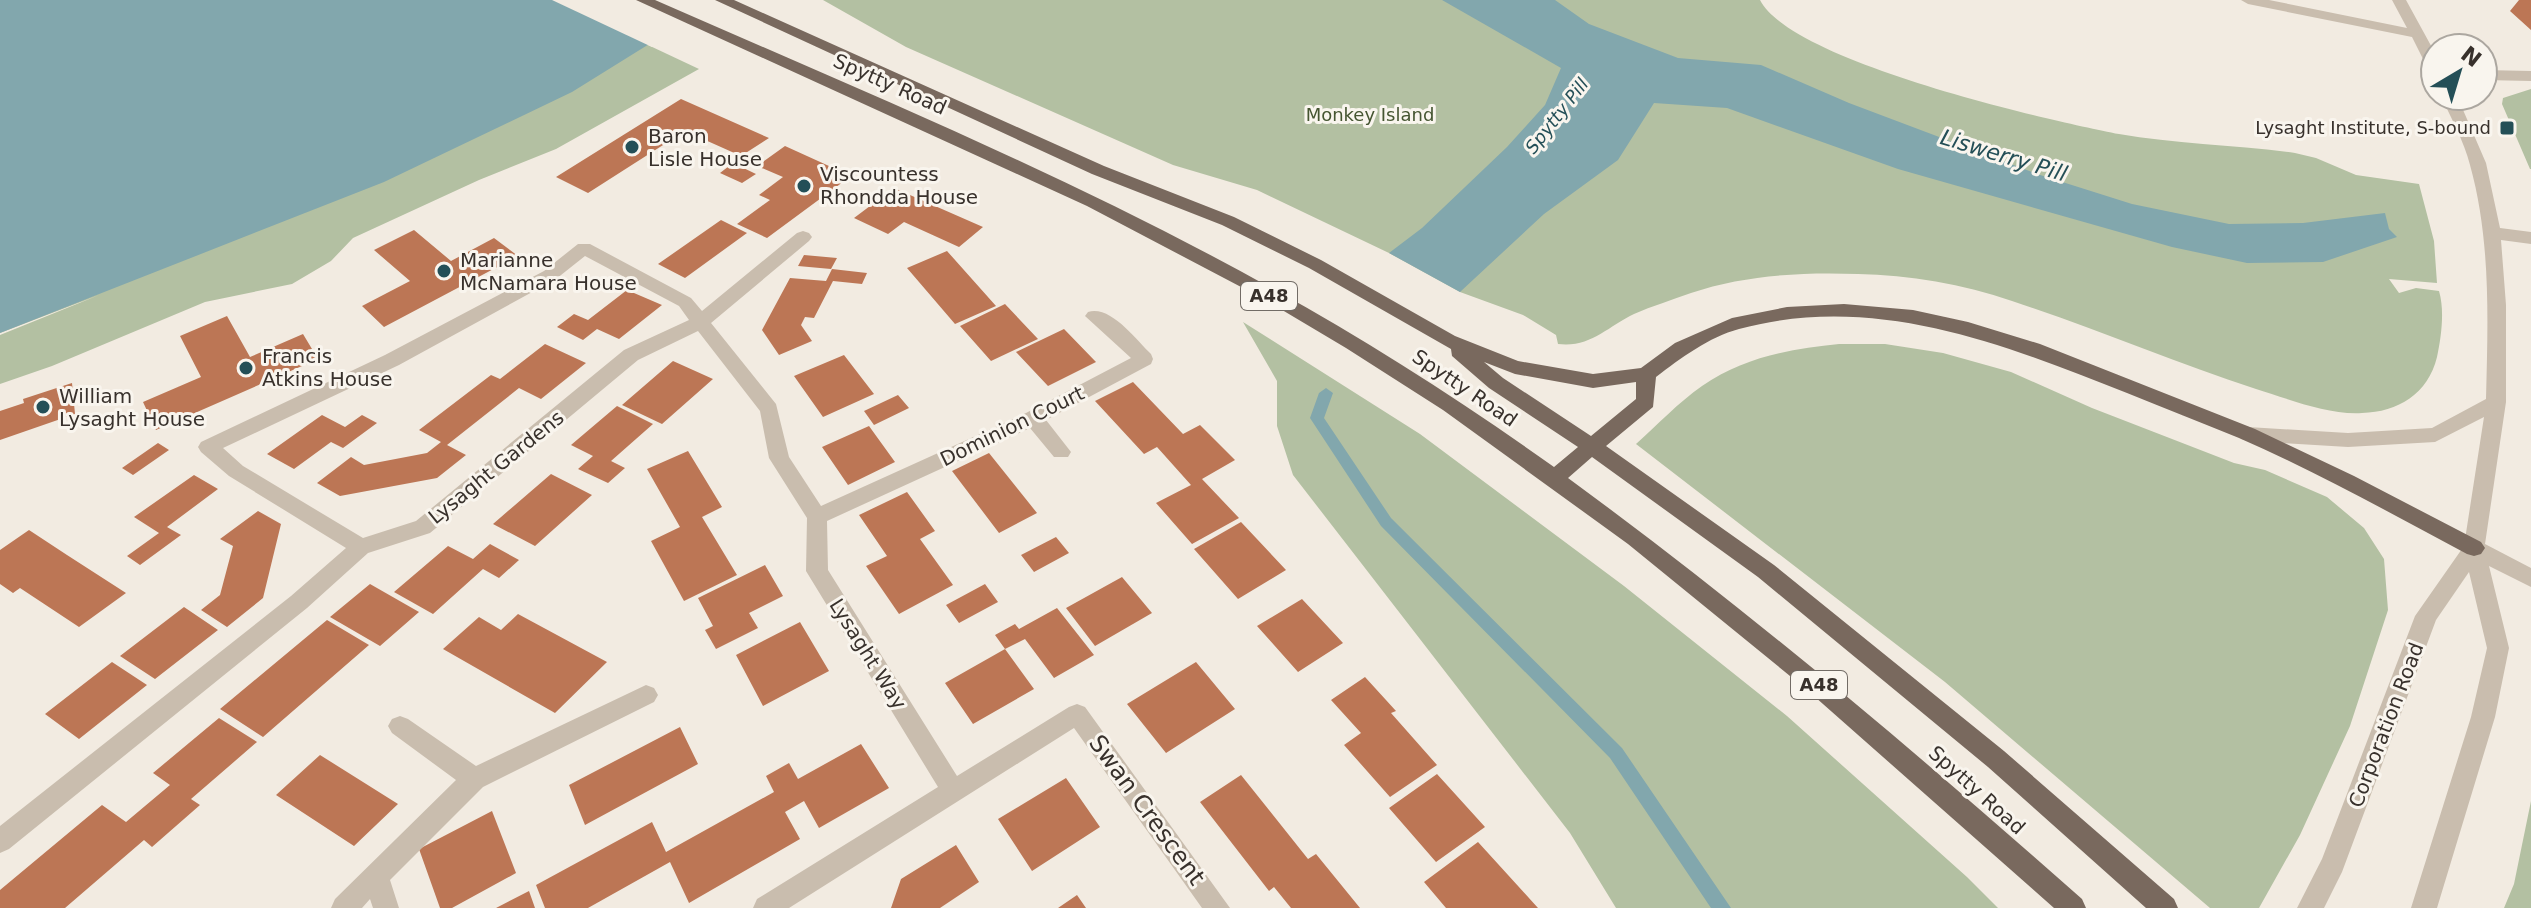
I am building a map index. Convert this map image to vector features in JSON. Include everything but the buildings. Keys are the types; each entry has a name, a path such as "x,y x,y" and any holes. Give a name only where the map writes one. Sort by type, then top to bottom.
{"main road":[{"name":"Spytty Road","path":"643,0 1070,191 1207,261 1352,342 1554,478 1728,607 1937,786 2073,908"},
{"name":"A48","path":"722,0 1098,170 1228,221 1315,264 1448,341 1515,367 1593,381 1646,374 1682,348 1732,324 1802,312 1844,310 1913,316 1968,328 2033,349 2248,434 2347,481 2474,548"},
{"name":"A48","path":"1448,341 1496,383 1592,447"},
{"path":"1554,478 1646,402 1646,374"},
{"name":"Spytty Road","path":"1592,447 1766,571 1996,759 2165,908"}],"street":[{"path":"2248,0 2417,34"},
{"path":"2399,0 2419,38"},
{"path":"2499,75 2531,76"},
{"name":"Corporation Road","path":"2424,908 2483,717 2498,648 2474,548 2496,402 2497,305 2490,224 2481,180 2456,112"},
{"path":"2490,224 2531,238"},
{"name":"Lysaght Gardens","path":"0,841 299,602 361,547 423,527 631,355 702,321 803,237"},
{"path":"361,547 236,471 208,447 392,360 550,275 584,248 685,302 702,321 769,409 779,458 817,517"},
{"name":"Dominion Court","path":"817,517 1033,418 1144,359 1112,327 1094,316"},
{"path":"2248,434 2348,440 2435,435 2496,402"},
{"path":"1033,418 1061,452"},
{"name":"Lysaght Way","path":"817,517 817,571 953,791"},
{"path":"2474,548 2531,578"},
{"name":"Corporation Road","path":"2310,908 2333,864 2426,616 2474,548"},
{"path":"344,908 474,779 646,695"},
{"name":"Swan Crescent","path":"953,791 1077,714 1217,908"},
{"path":"400,726 474,779"},
{"path":"766,908 953,791"},
{"path":"376,877 386,908"}],"green space":[{"name":"Monkey Island","path":"823,0 1760,0 1782,23 1819,45 1869,66 1982,102 2119,134 2295,153 2316,158 2356,175 2419,184 2434,241 2437,283 2389,279 2399,293 2416,288 2439,291 2442,316 2437,357 2427,381 2399,405 2375,412 2335,412 2225,379 1993,295 1916,278 1837,274 1773,276 1711,287 1634,314 1589,340 1558,344 1556,335 1523,315 1460,292 1389,253 1257,190 1173,165 906,47"},
{"path":"648,45 699,69 556,149 479,180 353,238 331,261 292,284 205,302 52,366 0,384 0,335 99,295 0,333 0,106 111,71"},
{"path":"2531,89 2530,169 2502,104 2503,98"},
{"path":"1243,322 1420,434 1624,586 1787,716 1998,908 1616,908 1570,833 1293,475 1277,426 1277,381"},
{"path":"1839,344 1885,344 1943,353 2011,372 2092,408 2234,463 2265,470 2327,497 2364,528 2384,559 2388,610 2350,726 2300,835 2259,908 2210,908 1945,682 1636,444 1693,392 1734,368 1786,352"},
{"path":"2531,801 2531,908 2504,908 2514,884"}],"water":[{"path":"0,0 720,0 572,92 384,182 0,333"},
{"name":"Spytty Pill","path":"1442,0 1555,0 1589,24 1678,58 1761,65 1849,103 2037,174 2132,204 2229,224 2303,223 2385,213 2389,229 2397,237 2323,262 2247,263 2172,247 1898,169 1727,108 1654,103 1618,160 1544,214 1460,292 1389,253 1422,228 1507,147 1545,105 1561,68"}],"pier":[{"path":"552,0 724,0 652,47"}],"waterway":[{"path":"1326,393 1317,418 1386,522 1616,753 1722,908"}],"place":[{"name":"Lysaght Institute, S-bound","path":"2507,128"},
{"name":"Baron Lisle House","path":"632,147"},
{"name":"Viscountess Rhondda House","path":"804,186"},
{"name":"Marianne McNamara House","path":"444,271"},
{"name":"Francis Atkins House","path":"246,368"},
{"name":"William Lysaght House","path":"43,407"}],"water label":[{"name":"Liswerry Pill","path":"2004,155"}]}
